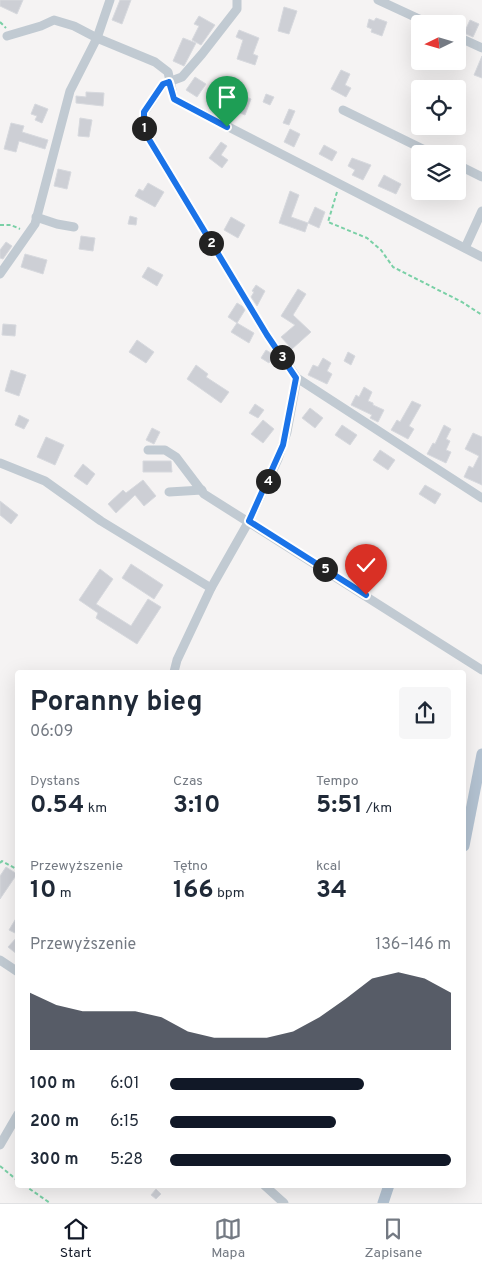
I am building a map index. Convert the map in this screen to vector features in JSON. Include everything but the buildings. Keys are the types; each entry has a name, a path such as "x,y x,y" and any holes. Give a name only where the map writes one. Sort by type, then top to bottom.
{"main road":[{"path":"466,836 482,754"},
{"path":"383,1203 388,1188"}],"street":[{"path":"0,274 29,233 36,217 70,91 97,38 110,0"},
{"path":"236,0 237,9 202,54 182,77 163,84 144,112 144,131 267,335 296,378 482,498"},
{"path":"378,0 411,15"},
{"path":"7,36 54,20 74,26 97,38 155,62 168,72 174,99 482,257"},
{"path":"466,41 482,48"},
{"path":"343,110 415,145"},
{"path":"466,169 482,177"},
{"path":"465,248 482,211"},
{"path":"36,217 74,227"},
{"path":"174,670 177,660 211,588 249,521 283,445 296,378"},
{"path":"148,450 165,450 176,457 204,494 482,670"},
{"path":"0,463 45,481 101,521 211,588"},
{"path":"169,492 202,490"},
{"path":"0,960 15,970"},
{"path":"0,1145 15,1119"},
{"path":"267,1188 284,1203"}],"path":[{"path":"340,183 328,222 367,238 381,250 393,267 462,302 482,315"},
{"path":"0,225 11,226 29,233"},
{"path":"0,864 2,861 15,868"},
{"path":"0,1166 15,1178"},
{"path":"28,1188 50,1203"}],"route":[{"path":"227,127 174,99 169,82 163,84 144,112 144,131 207,238 296,378 283,445 249,521 366,595"}]}
